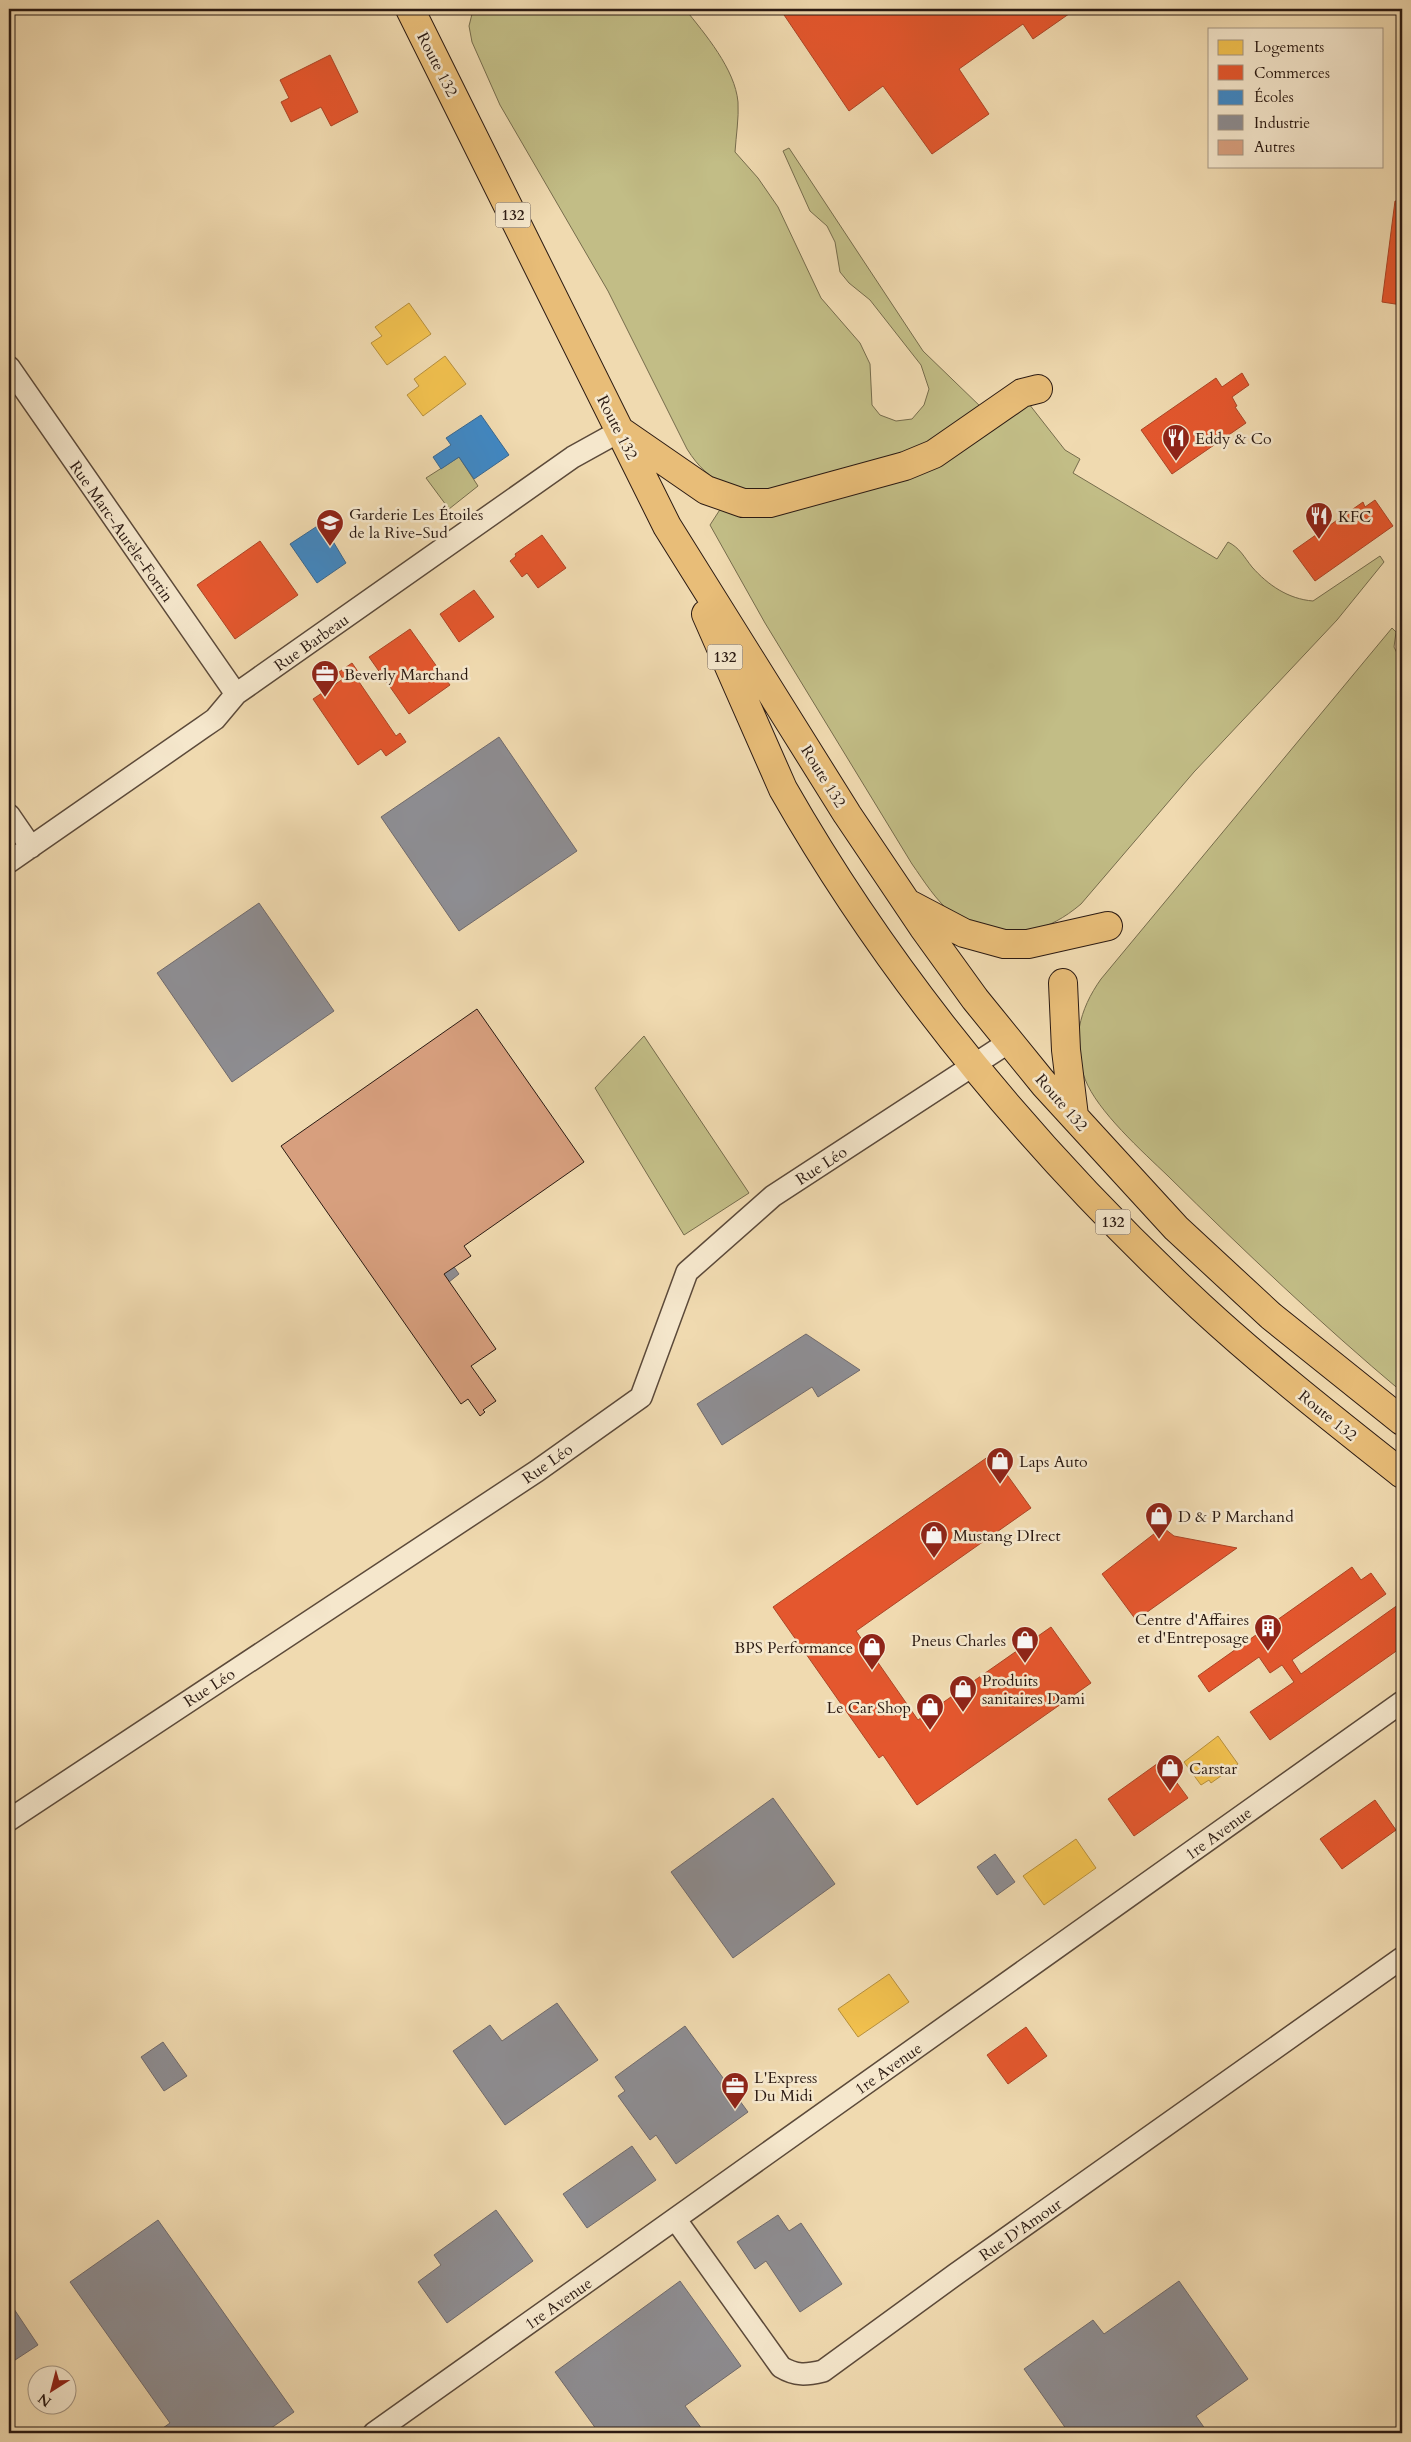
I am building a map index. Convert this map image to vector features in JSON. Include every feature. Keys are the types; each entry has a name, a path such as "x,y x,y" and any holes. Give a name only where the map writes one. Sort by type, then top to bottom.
{"highway":[{"name":"Route 132","path":"410,9 668,526 783,789 809,832 898,966 975,1064 1060,1165 1152,1261 1236,1339 1401,1473"},
{"path":"620,431 706,490 743,503 770,503 924,458 1022,393 1038,389"},
{"name":"Route 132","path":"668,526 843,806 906,902 975,999 1009,1042 1170,1222 1288,1331 1402,1421"},
{"path":"906,902 964,933 1004,944 1028,944 1108,926"},
{"path":"1063,982 1066,1050 1074,1116"}],"street":[{"name":"Rue Marc-Aurèle-Fortin","path":"9,367 236,694"},
{"name":"Rue Barbeau","path":"9,862 215,719 236,694 573,457 620,431"},
{"path":"9,815 30,847"},
{"name":"Rue Léo","path":"9,1820 537,1471 641,1397 687,1272 773,1196 1009,1042"},
{"name":"1re Avenue","path":"374,2433 1402,1702"},
{"name":"Rue D'Amour","path":"676,2220 781,2367 792,2374 808,2375 823,2371 938,2287 1402,1958"}],"shaded area":[{"path":"479,9 685,9 718,52 736,90 738,121 735,152 758,178 778,207 821,298 860,343 870,364 872,405 880,415 896,421 912,419 924,405 929,389 921,365 870,300 849,283 840,272 835,242 827,226 810,211 783,151 789,148 923,351 983,409 917,448 776,492 748,490 725,484 705,471 687,449 608,291 500,105 472,42 469,26 472,14"},
{"path":"1029,404 1065,450 1080,459 1073,473 1217,559 1228,542 1232,544 1265,580 1287,594 1313,601 1380,556 1384,562 1337,620 1194,772 1081,904 1069,914 1043,927 1017,932 989,928 964,920 947,909 931,890 912,864 765,623 710,525 721,508 744,514"},
{"path":"459,457 478,486 449,509 426,478"},
{"path":"1392,628 1396,632 1394,647 1402,663 1402,1392 1283,1287 1122,1130 1091,1091 1085,1079 1078,1052 1080,1027 1087,1002 1101,979"},
{"path":"644,1036 749,1193 684,1235 595,1088"}],"building: Logements":[{"path":"409,303 431,334 387,365 371,343 382,336 375,327"},
{"path":"445,356 466,384 423,416 407,395 419,386 414,379"},
{"path":"1218,1736 1238,1764 1211,1783 1209,1780 1201,1785 1184,1762"},
{"path":"1076,1839 1096,1868 1044,1905 1023,1876"},
{"path":"889,1974 909,2002 858,2037 838,2009"}],"building: Commerces":[{"path":"780,9 1076,9 1033,39 1023,24 959,69 989,114 932,154 883,86 849,111"},
{"path":"330,55 358,112 331,126 321,107 291,122 281,102 289,98 280,80"},
{"path":"1395,201 1402,202 1402,305 1382,302"},
{"path":"1242,373 1249,385 1232,397 1237,406 1235,407 1246,423 1172,474 1141,430 1216,378 1222,387"},
{"path":"1375,500 1393,526 1315,581 1293,551 1363,502 1365,507"},
{"path":"542,535 566,568 538,588 527,573 522,577 510,561 516,556 515,554"},
{"path":"260,541 298,595 235,639 197,585"},
{"path":"474,590 494,617 459,642 440,614"},
{"path":"410,629 450,685 409,714 369,657"},
{"path":"352,663 359,673 355,676 396,736 400,733 406,742 386,756 381,749 358,765 313,699 343,679 339,672"},
{"path":"992,1454 1031,1508 856,1631 918,1720 1051,1627 1091,1683 917,1805 883,1755 879,1758 773,1607"},
{"path":"1165,1529 1174,1536 1237,1548 1136,1620 1102,1574 1159,1530"},
{"name":"Centre d'Affaires et d'Entreposage","path":"1352,1567 1361,1580 1371,1573 1386,1594 1292,1660 1301,1674 1402,1602 1402,1647 1270,1740 1250,1712 1294,1682 1282,1665 1270,1673 1259,1657 1209,1692 1198,1676"},
{"path":"1161,1761 1188,1798 1134,1836 1108,1799"},
{"path":"1375,1800 1396,1830 1342,1869 1320,1839"},
{"path":"1026,2027 1047,2056 1008,2084 987,2055"}],"building: Écoles":[{"path":"481,415 509,455 474,479 459,457 441,469 433,457 451,445 446,438"},
{"path":"322,523 346,563 317,583 290,544"}],"building: Industrie":[{"path":"499,737 577,851 459,931 381,817"},
{"path":"259,903 334,1011 232,1082 157,973"},
{"path":"440,1247 459,1274 449,1282 429,1255"},
{"path":"806,1334 860,1370 818,1397 812,1387 722,1445 697,1404"},
{"path":"773,1798 835,1884 733,1958 671,1872"},
{"path":"995,1854 1015,1882 997,1895 977,1867"},
{"path":"557,2003 598,2060 505,2125 453,2051 490,2025 502,2041"},
{"path":"685,2026 748,2112 676,2164 656,2135 650,2140 618,2096 625,2091 615,2077"},
{"path":"163,2042 187,2076 164,2091 141,2057"},
{"path":"632,2146 656,2180 587,2228 563,2194"},
{"path":"496,2210 533,2261 447,2323 418,2282 441,2265 434,2255"},
{"path":"778,2215 789,2231 801,2223 842,2284 800,2312 766,2261 755,2269 737,2242"},
{"path":"158,2220 294,2412 264,2433 156,2433 170,2423 70,2282"},
{"path":"680,2281 741,2366 685,2406 705,2433 599,2433 555,2372"},
{"path":"1179,2281 1248,2379 1196,2416 1208,2433 1069,2433 1024,2369 1093,2320 1104,2334"},
{"path":"14,2309 38,2345 9,2364 9,2312"}],"building: Autres":[{"path":"477,1009 584,1162 464,1246 471,1256 444,1274 496,1349 471,1366 496,1401 483,1410 485,1412 480,1416 468,1399 461,1404 281,1146"}],"place":[{"name":"Eddy & Co","path":"1176,462"},
{"name":"KFC","path":"1319,540"},
{"name":"Garderie Les Étoiles de la Rive-Sud","path":"330,547"},
{"name":"Beverly Marchand","path":"325,698"},
{"name":"Laps Auto","path":"1000,1485"},
{"name":"D & P Marchand","path":"1159,1540"},
{"name":"Mustang DIrect","path":"934,1559"},
{"name":"Centre d'Affaires et d'Entreposage","path":"1268,1652"},
{"name":"Pneus Charles","path":"1025,1664"},
{"name":"BPS Performance","path":"872,1671"},
{"name":"Produits sanitaires Dami","path":"963,1713"},
{"name":"Le Car Shop","path":"930,1731"},
{"name":"Carstar","path":"1170,1792"},
{"name":"L'Express Du Midi","path":"735,2110"}]}
